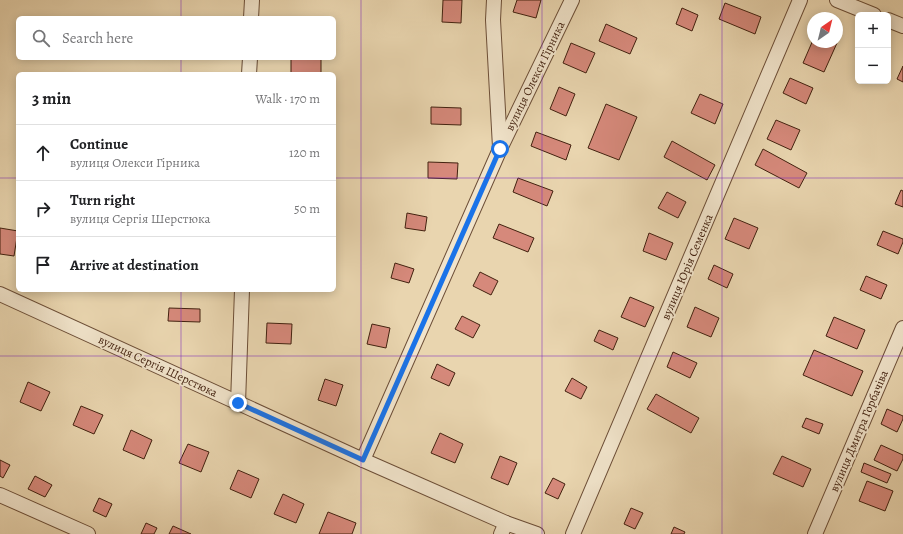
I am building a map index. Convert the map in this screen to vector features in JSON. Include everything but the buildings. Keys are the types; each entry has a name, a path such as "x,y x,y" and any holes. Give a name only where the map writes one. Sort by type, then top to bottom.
{"street":[{"path":"251,16 252,0"},
{"path":"494,0 493,20 500,149"},
{"name":"вулиця Олекси Гірника","path":"363,460 500,149 572,0"},
{"name":"вулиця Юрія Семенка","path":"573,534 800,0"},
{"path":"837,0 867,12"},
{"path":"891,21 903,26"},
{"path":"250,60 250,72"},
{"path":"238,403 242,292"},
{"name":"вулиця Сергія Шерстюка","path":"0,294 363,460 504,528 537,534"},
{"name":"вулиця Дмитра Горбачіва","path":"815,534 903,328"},
{"path":"0,495 88,534"}],"route":[{"path":"238,403 363,460 500,149"}]}
